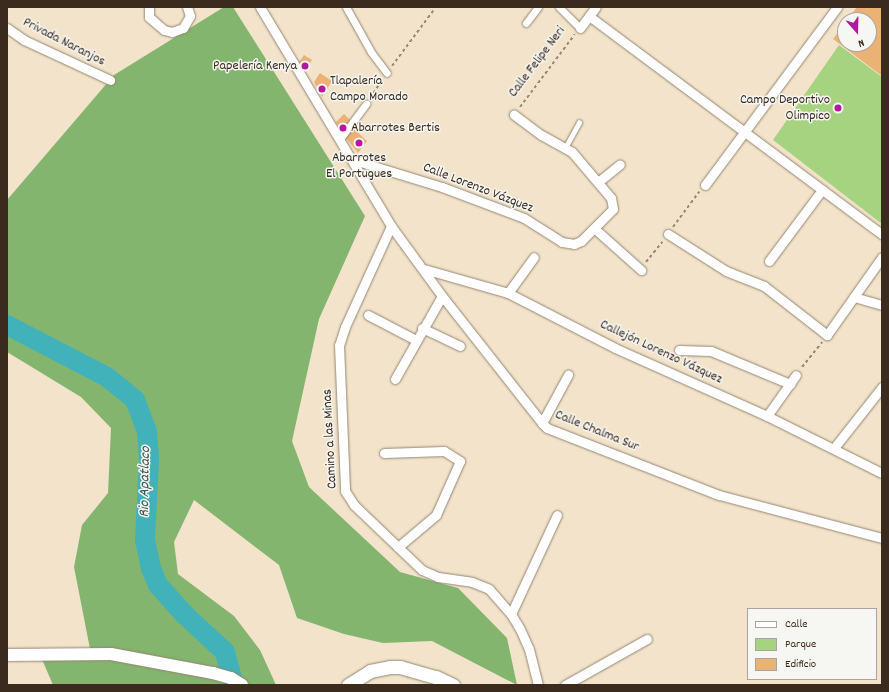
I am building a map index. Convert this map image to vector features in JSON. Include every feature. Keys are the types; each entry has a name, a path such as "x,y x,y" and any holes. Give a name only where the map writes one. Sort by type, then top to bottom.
{"main road":[{"path":"348,685 370,671 400,667 436,677 453,685"}],"street":[{"path":"149,7 149,17 164,30 172,32 183,28 190,16 187,7"},
{"name":"Calle Chalma Sur","path":"260,7 354,160 391,226 424,269 442,296 547,428 719,495 882,538"},
{"path":"346,7 371,52 387,73"},
{"path":"526,23 538,7"},
{"path":"559,7 580,28"},
{"name":"Calle Felipe Neri","path":"580,28 596,7"},
{"path":"705,185 836,7"},
{"path":"589,16 746,131 882,234"},
{"name":"Privada Naranjos","path":"7,28 24,40 110,80"},
{"path":"340,139 366,104"},
{"path":"514,115 568,150 598,182 620,164"},
{"name":"Calle Lorenzo Vázquez","path":"354,160 442,188 524,218 562,242 574,244 595,229 613,209 611,198 598,182"},
{"path":"768,261 822,190"},
{"name":"Camino a las Minas","path":"391,226 345,327 339,345 344,491 354,505 422,570 438,577 472,582 489,589 511,614 529,649 538,685"},
{"path":"595,229 641,270"},
{"path":"668,234 726,271 764,286 827,335 882,257"},
{"path":"508,293 534,257"},
{"name":"Callejón Lorenzo Vázquez","path":"424,269 508,293 615,348 767,416 882,473"},
{"path":"395,378 422,328 442,296"},
{"path":"854,297 882,305"},
{"path":"368,315 416,340"},
{"path":"422,328 460,346"},
{"path":"679,350 711,351 790,384"},
{"path":"542,423 568,375"},
{"path":"767,416 796,375"},
{"path":"834,448 882,387"},
{"path":"384,453 444,450 460,461 436,515 398,547"},
{"path":"511,614 557,515"},
{"path":"565,685 647,639"},
{"path":"7,655 111,654 231,678 242,685"}],"lane":[{"path":"568,150 578,123"}],"path":[{"path":"366,104 433,11"},
{"name":"Calle Felipe Neri","path":"514,115 580,28"},
{"path":"796,375 827,335"}],"green space":[{"path":"224,7 233,7 365,216 319,319 292,441 309,487 400,572 458,588 507,638 517,685 432,641 383,643 344,634 297,618 279,565 194,500 174,542 178,574 234,616 260,650 276,685 53,685 41,657 91,654 74,567 82,525 108,493 111,428 81,397 7,352 7,200 114,75"},
{"name":"Campo Deportivo Olimpico","path":"837,48 837,52 848,52 882,77 882,224 773,140"}],"building":[{"path":"857,7 882,7 882,76 850,52 877,52 877,12 853,12"},
{"path":"837,34 837,42 833,39"},
{"name":"Papelería Kenya","path":"304,55 312,60 305,70 299,62"},
{"name":"Tlapalería Campo Morado","path":"320,73 332,81 322,97 314,82"},
{"name":"Abarrotes Bertis","path":"344,114 352,122 342,133 336,122"},
{"path":"353,128 367,141 358,153 346,138"}],"waterway":[{"name":"Rio Apatlaco","path":"7,325 107,377 135,400 147,431 149,460 145,540 151,568 158,585 185,615 225,652 234,685"}],"place":[{"name":"Papelería Kenya","path":"305,66"},
{"name":"Tlapalería Campo Morado","path":"322,89"},
{"name":"Campo Deportivo Olimpico","path":"838,108"},
{"name":"Abarrotes Bertis","path":"343,128"},
{"name":"Abarrotes El Portugues","path":"359,143"}]}
